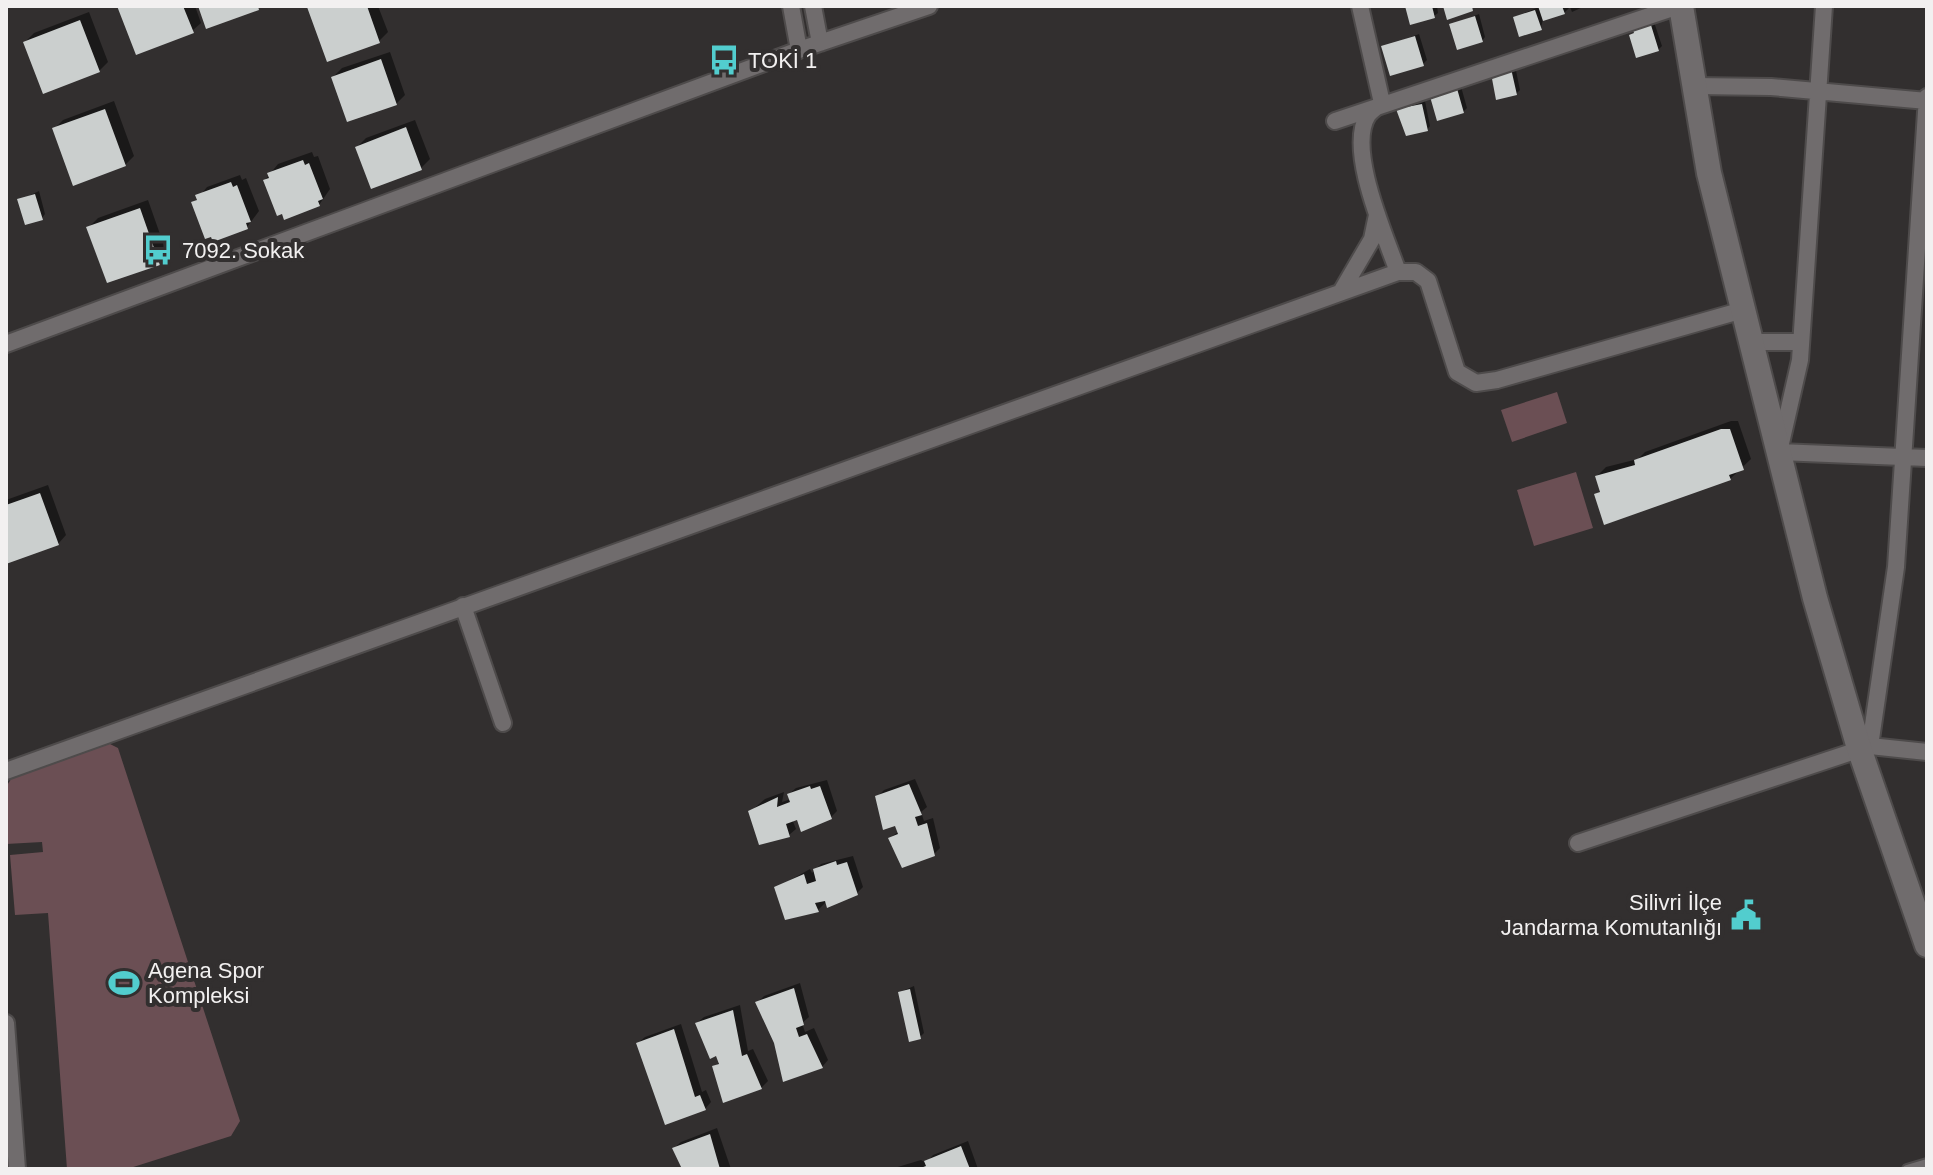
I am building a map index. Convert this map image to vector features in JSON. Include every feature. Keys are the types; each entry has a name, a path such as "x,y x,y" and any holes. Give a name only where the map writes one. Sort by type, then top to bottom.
{"street":[{"path":"791,6 799,50"},
{"path":"813,6 820,43"},
{"path":"6,344 799,50 929,6"},
{"path":"1360,6 1382,103"},
{"path":"1335,121 1680,6 1709,173 1815,598 1927,945"},
{"path":"1779,452 1801,342 1824,6"},
{"path":"1694,86 1818,91 1927,100 1896,567 1865,747"},
{"path":"1382,103 1368,114 1362,146 1377,212 1398,272"},
{"path":"1341,292 1372,239 1377,212"},
{"path":"6,771 1398,272 1416,272 1428,281 1457,372 1476,383 1497,380 1743,310"},
{"path":"1751,342 1801,342"},
{"path":"1779,452 1927,458"},
{"path":"463,606 503,723"},
{"path":"1578,843 1865,747 1927,752"},
{"path":"6,1023 17,1169"}],"lane":[{"path":"1907,1169 1927,1163"}],"shaded area":[{"path":"1557,392 1567,423 1512,442 1501,410"},
{"path":"1576,472 1593,528 1534,546 1517,490"},
{"name":"Agena Spor Kompleksi","path":"108,743 118,748 240,1121 231,1136 127,1169 67,1169 48,913 15,915 10,855 43,852 42,842 6,844 6,787 13,776"}],"building":[{"path":"117,6 183,6 194,33 136,55"},
{"path":"198,6 258,6 259,10 206,29"},
{"path":"367,6 380,43 327,62 307,7"},
{"path":"1405,6 1432,6 1435,18 1410,25"},
{"path":"1443,6 1472,6 1473,11 1447,20"},
{"path":"1538,6 1562,6 1565,14 1543,21"},
{"path":"1535,10 1542,30 1519,37 1513,17"},
{"path":"1475,16 1483,42 1457,50 1449,24"},
{"path":"80,20 100,72 43,94 23,42"},
{"path":"1651,25 1659,51 1636,58 1629,35 1634,33 1633,30"},
{"path":"1415,36 1424,66 1390,76 1381,46"},
{"path":"381,59 397,105 347,122 331,77"},
{"path":"1510,64 1517,95 1496,100 1490,68"},
{"path":"1456,85 1464,113 1437,121 1429,93"},
{"path":"1422,104 1428,131 1406,136 1396,109"},
{"path":"105,109 126,166 73,186 52,128"},
{"path":"406,127 422,170 371,189 355,147"},
{"path":"303,160 305,165 309,163 323,199 318,201 320,206 284,220 282,214 277,216 263,180 269,178 267,173"},
{"path":"231,182 233,187 237,185 251,222 246,223 248,229 213,242 211,237 205,239 191,202 197,200 195,195"},
{"path":"35,194 43,220 25,225 17,199"},
{"path":"140,208 160,265 107,283 86,227"},
{"path":"1721,429 1730,429 1744,470 1729,475 1731,480 1604,525 1594,494 1600,492 1595,476 1635,465 1634,460"},
{"path":"40,493 59,545 6,564 6,505"},
{"path":"909,784 922,815 915,817 918,826 927,823 935,856 902,868 888,838 898,834 895,826 883,830 875,796"},
{"path":"810,786 811,789 820,786 832,819 801,832 797,820 786,824 790,837 759,845 748,811 778,797 777,807 790,802 787,794"},
{"path":"836,861 837,865 847,862 858,895 827,908 825,901 815,903 819,912 785,920 774,887 804,874 807,884 816,881 813,869"},
{"path":"794,988 804,1025 796,1028 799,1037 807,1034 823,1068 783,1082 774,1043 755,1002"},
{"path":"910,989 921,1039 909,1042 898,992"},
{"path":"733,1010 742,1056 747,1054 762,1089 723,1103 712,1066 719,1064 716,1056 710,1059 695,1023"},
{"path":"674,1029 695,1097 700,1095 706,1110 665,1125 636,1043"},
{"path":"710,1134 720,1169 682,1169 672,1148"},
{"path":"961,1146 970,1169 918,1169 926,1166 924,1161"}],"place":[{"name":"TOKİ 1","path":"724,60"},
{"name":"7092. Sokak","path":"158,250"},
{"name":"Silivri İlçe Jandarma Komutanlığı","path":"1746,915"},
{"name":"Agena Spor Kompleksi","path":"124,983"}]}
